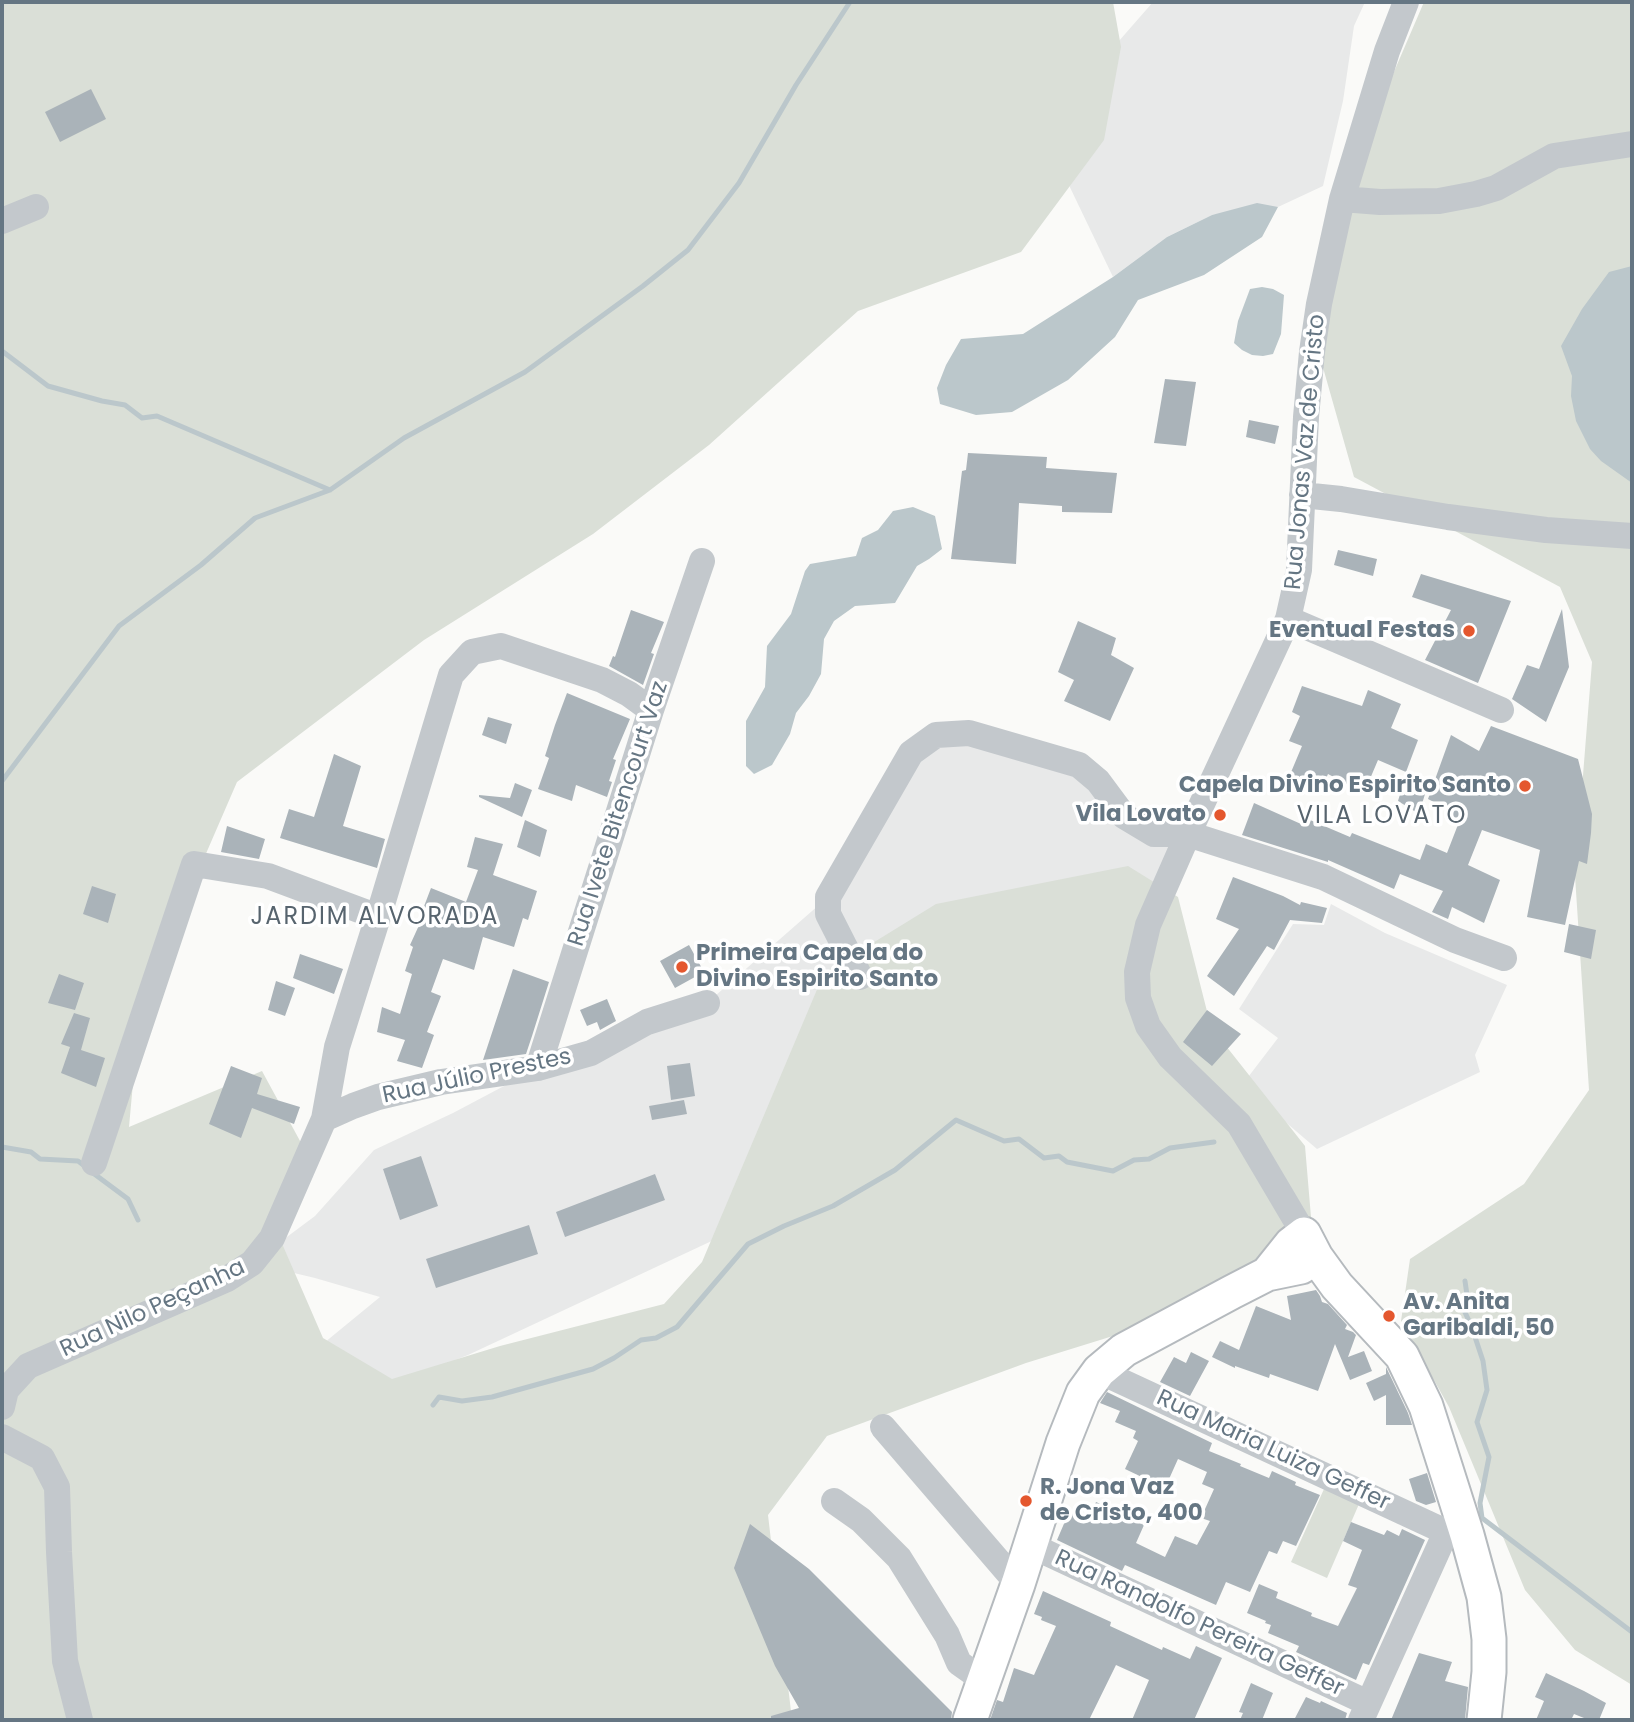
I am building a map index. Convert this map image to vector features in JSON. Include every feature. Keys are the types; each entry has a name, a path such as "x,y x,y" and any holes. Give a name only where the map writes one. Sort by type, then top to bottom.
{"main road":[{"path":"970,1720 1018,1584 1063,1443 1083,1393 1099,1371 1124,1350 1267,1274 1301,1267 1310,1245"},
{"path":"1310,1245 1337,1286 1402,1356 1426,1406 1457,1533 1484,1597 1489,1639 1484,1720"}],"street":[{"name":"Rua Jonas Vaz de Cristo","path":"1310,1245 1239,1124 1170,1058 1148,1026 1138,998 1138,972 1148,925 1288,619 1299,570 1305,424 1320,304 1342,199 1387,51 1406,2"},
{"path":"1342,199 1380,202 1439,201 1476,194 1496,188 1554,156 1632,144"},
{"path":"2,221 36,207"},
{"path":"1302,495 1546,530 1632,536"},
{"name":"Rua Ivete Bitencourt Vaz","path":"538,1068 651,709 702,561"},
{"path":"1288,619 1501,710"},
{"name":"Rua Nilo Peçanha","path":"2,1407 6,1390 29,1366 227,1279 252,1263 272,1238 324,1119 337,1047 451,675 472,652 501,646 602,680 651,709"},
{"path":"860,978 828,914 828,897 911,753 936,735 969,733 1080,765 1098,781 1124,816 1154,834 1188,834 1323,877 1455,940 1504,958"},
{"path":"94,1163 194,864 268,876 378,917"},
{"name":"Rua Júlio Prestes","path":"324,1119 378,1097 441,1082 538,1068 591,1054 647,1021 707,1003"},
{"name":"Rua Maria Luiza Geffer","path":"1099,1371 1457,1533"},
{"path":"883,1427 1018,1584"},
{"path":"2,1437 42,1458 57,1487 65,1661 80,1720"},
{"path":"834,1501 861,1520 899,1558 947,1635 959,1663 984,1681"},
{"path":"1364,1712 1457,1533"},
{"name":"Rua Randolfo Pereira Geffer","path":"1030,1545 1364,1712"}],"shaded area":[{"path":"2,2 1113,2 1121,47 1104,140 1021,252 858,311 709,445 593,534 424,640 237,782 140,1006 129,1127 262,1071 306,1152 270,1216 323,1338 392,1379 500,1346 664,1304 702,1262 824,973 936,904 1128,866 1178,897 1211,1027 1305,1146 1311,1217 1245,1295 1026,1363 827,1436 768,1515 792,1720 2,1720"},
{"path":"1153,2 1365,2 1354,26 1343,101 1323,186 1278,207 1212,215 1167,237 1113,277 1042,129"},
{"path":"1424,2 1632,2 1632,1685 1575,1650 1525,1590 1449,1407 1401,1321 1410,1259 1524,1184 1589,1090 1575,876 1592,662 1560,587 1354,477 1322,364 1350,174"},
{"path":"1257,203 1278,207 1262,237 1204,275 1138,300 1115,337 1068,380 1012,412 976,415 940,404 937,388 961,339 1023,334 1113,277 1167,237 1212,215"},
{"path":"1632,266 1632,483 1601,461 1590,449 1576,421 1571,396 1572,376 1561,346 1582,309 1609,272"},
{"path":"1262,287 1284,295 1281,334 1273,354 1263,356 1252,355 1234,343 1238,321 1250,289"},
{"path":"913,507 935,516 942,549 917,566 895,603 855,606 834,621 824,639 821,674 796,713 790,734 772,765 754,774 746,766 746,721 765,687 767,646 791,614 805,571 810,564 856,556 862,538 878,530 893,511"},
{"path":"936,735 1079,765 1125,816 1188,834 1138,998 919,1144 468,1355 332,1408 313,1352 380,1297 252,1263 315,1216 374,1150 453,1113 538,1068 707,1003 828,897"},
{"path":"1331,904 1385,933 1507,985 1475,1055 1480,1072 1317,1149 1242,1085 1278,1038 1239,1009 1293,924 1324,925"},
{"path":"1324,1489 1359,1504 1327,1578 1291,1562"}],"building":[{"path":"91,89 106,119 60,142 45,112"},
{"path":"1165,379 1196,382 1186,446 1154,443"},
{"path":"1249,420 1279,426 1275,444 1246,437"},
{"path":"968,453 1047,457 1046,468 1117,473 1112,513 1062,512 1062,506 1019,503 1016,564 951,559 962,471 966,470"},
{"path":"1338,550 1377,559 1373,576 1334,565"},
{"name":"Eventual Festas","path":"1421,574 1511,601 1478,683 1425,660 1451,610 1412,597"},
{"path":"1562,609 1569,667 1546,722 1512,699 1527,665 1539,669"},
{"path":"631,610 664,622 651,653 654,654 643,685 609,666 613,656 615,657"},
{"path":"1078,621 1116,638 1111,655 1134,668 1110,721 1064,701 1074,680 1058,672"},
{"path":"1302,686 1362,706 1368,690 1401,704 1391,728 1418,740 1406,772 1378,760 1364,793 1328,774 1321,790 1289,777 1302,746 1289,741 1300,716 1292,712"},
{"path":"567,693 630,719 613,759 616,760 607,797 576,785 572,801 538,789 549,758 545,756"},
{"path":"488,717 512,724 506,744 482,735"},
{"path":"1491,726 1578,759 1592,814 1591,833 1587,864 1579,861 1565,925 1527,917 1540,850 1482,830 1468,865 1500,880 1484,923 1452,907 1448,919 1432,912 1443,891 1400,874 1394,889 1328,860 1242,835 1254,803 1301,824 1303,817 1350,837 1352,833 1420,860 1426,844 1447,853 1459,822 1450,819 1453,812 1428,799 1451,735 1479,751"},
{"path":"334,754 361,766 343,826 385,839 377,868 280,838 289,809 314,817"},
{"path":"1404,781 1425,794 1419,814 1398,801"},
{"path":"515,783 532,790 522,817 479,797 510,798"},
{"path":"525,820 547,830 540,857 517,847"},
{"path":"227,826 265,839 259,859 221,852"},
{"path":"475,837 503,844 493,875 537,891 528,920 523,918 514,947 483,937 474,970 443,959 431,992 441,996 427,1032 434,1035 422,1068 397,1061 405,1040 377,1032 382,1007 400,1014 412,974 405,971 413,947 410,945 426,910 423,909 431,888 466,902 478,870 467,867"},
{"path":"1233,877 1300,905 1301,902 1327,908 1322,923 1290,920 1274,950 1267,946 1234,996 1207,976 1239,929 1216,919"},
{"path":"92,886 116,894 108,923 83,914"},
{"path":"1569,924 1596,930 1591,959 1564,952"},
{"name":"Primeira Capela do Divino Espirito Santo","path":"689,945 704,972 675,988 660,961"},
{"path":"300,954 343,969 334,994 293,978"},
{"path":"513,969 549,982 532,1036 526,1054 483,1060"},
{"path":"59,974 84,983 75,1010 48,1003"},
{"path":"276,981 295,988 285,1016 268,1010"},
{"path":"607,999 616,1021 600,1030 597,1022 587,1026 580,1010"},
{"path":"1207,1010 1241,1034 1212,1066 1183,1042"},
{"path":"74,1013 90,1018 81,1050 105,1058 96,1087 61,1073 70,1047 61,1044"},
{"path":"690,1063 695,1096 671,1100 667,1066"},
{"path":"231,1066 262,1078 257,1094 300,1107 294,1124 252,1108 241,1138 209,1124"},
{"path":"684,1100 687,1114 652,1120 649,1106"},
{"path":"421,1156 438,1206 400,1220 383,1169"},
{"path":"655,1174 665,1200 565,1237 556,1212"},
{"path":"529,1225 538,1254 436,1288 426,1259"},
{"path":"1316,1290 1322,1302 1328,1304 1347,1325 1345,1329 1356,1335 1348,1357 1364,1351 1372,1371 1350,1380 1335,1344 1318,1391 1270,1374 1269,1378 1235,1368 1212,1357 1220,1341 1239,1350 1256,1306 1291,1320 1287,1296"},
{"path":"1191,1352 1209,1361 1190,1396 1160,1382 1174,1357 1186,1363"},
{"path":"1386,1367 1412,1425 1386,1425 1386,1395 1374,1401 1366,1383 1386,1374"},
{"path":"1107,1392 1212,1443 1209,1451 1241,1464 1240,1466 1269,1478 1272,1471 1296,1482 1295,1485 1320,1495 1296,1546 1283,1541 1277,1554 1269,1551 1250,1592 1226,1582 1216,1605 1125,1565 1122,1571 1057,1540 1069,1512 1088,1521 1096,1502 1144,1525 1136,1543 1165,1557 1175,1536 1197,1545 1210,1521 1201,1518 1214,1489 1202,1484 1207,1472 1178,1459 1165,1488 1125,1469 1138,1441 1133,1438 1136,1431 1115,1422 1120,1411 1100,1403"},
{"path":"1427,1473 1436,1502 1426,1505 1416,1501 1409,1479"},
{"path":"1351,1522 1384,1535 1387,1530 1399,1536 1402,1529 1425,1540 1369,1665 1363,1663 1356,1680 1296,1652 1299,1646 1268,1633 1271,1625 1247,1613 1259,1584 1278,1592 1276,1598 1338,1626 1357,1588 1348,1585 1362,1550 1343,1541"},
{"path":"750,1524 809,1569 952,1712 951,1720 771,1720 771,1716 799,1708 775,1666 734,1568"},
{"path":"1043,1591 1111,1622 1110,1626 1162,1650 1163,1647 1190,1659 1196,1646 1222,1658 1194,1720 1132,1720 1149,1680 1116,1665 1089,1720 990,1720 997,1700 1003,1702 1014,1668 1034,1675 1056,1626 1034,1614"},
{"path":"1419,1653 1452,1662 1445,1681 1468,1687 1465,1720 1391,1720"},
{"path":"1546,1673 1606,1703 1599,1720 1589,1720 1574,1714 1571,1720 1536,1720 1544,1701 1535,1697"},
{"path":"1251,1683 1273,1693 1262,1720 1240,1720 1243,1713 1239,1712"},
{"path":"1306,1697 1347,1713 1345,1720 1294,1720"}],"waterway":[{"path":"2,781 119,626 201,565 255,518 330,490 404,438 525,372 688,250 739,183 796,85 850,2"},
{"path":"2,351 48,386 125,405 142,418 157,416 330,490"},
{"path":"433,1405 439,1397 462,1401 492,1397 593,1369 641,1340 656,1338 677,1327 748,1244 833,1206 895,1170 956,1120 1004,1141 1019,1139 1044,1158 1059,1156 1067,1162 1113,1171 1134,1160 1149,1159 1170,1148 1214,1142"},
{"path":"2,1147 31,1152 40,1159 78,1161 86,1167"},
{"path":"93,1173 128,1199 138,1220"},
{"path":"1465,1281 1467,1295 1461,1304 1483,1361 1487,1390 1477,1422 1489,1457 1480,1503 1482,1518 1632,1632"}],"place":[{"name":"Eventual Festas","path":"1469,631"},
{"name":"Capela Divino Espirito Santo","path":"1525,786"},
{"name":"Vila Lovato","path":"1220,815"},
{"name":"Primeira Capela do Divino Espirito Santo","path":"682,967"},
{"name":"Av. Anita Garibaldi, 50","path":"1389,1316"},
{"name":"R. Jona Vaz de Cristo, 400","path":"1026,1501"}],"district":[{"name":"VILA LOVATO","path":"1382,817"},
{"name":"JARDIM ALVORADA","path":"375,918"}]}
